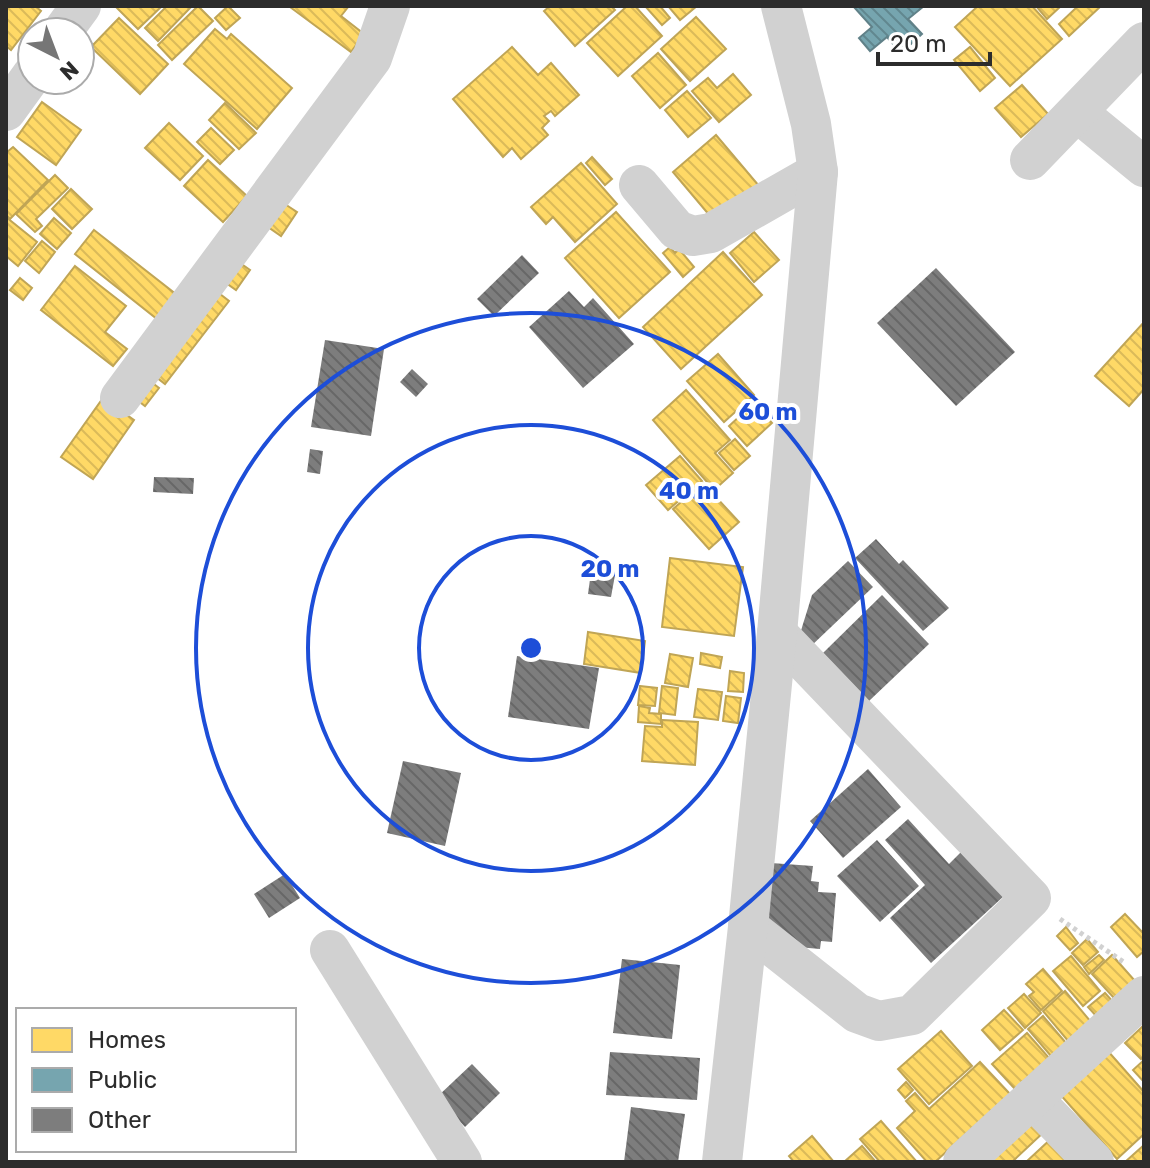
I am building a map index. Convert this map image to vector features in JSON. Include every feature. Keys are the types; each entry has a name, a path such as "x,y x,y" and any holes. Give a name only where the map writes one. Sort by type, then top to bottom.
{"street":[{"path":"120,398 372,58 390,6"},
{"path":"722,1162 777,633 818,172 811,124 781,6"},
{"path":"1030,160 1144,42"},
{"path":"1077,112 1144,167"},
{"path":"639,185 677,230 693,236 711,233 818,172"},
{"path":"748,927 857,1013 879,1021 912,1015 1031,898 777,633"},
{"path":"330,950 462,1162"},
{"path":"963,1162 1032,1098 1139,981"},
{"path":"1032,1098 1094,1162"}],"path":[{"path":"1031,898 1139,981"}],"building: Homes":[{"path":"9,6 35,6 41,11 37,16 16,16 16,44 11,50 6,46 6,10"},
{"path":"115,6 162,6 138,29"},
{"path":"167,6 192,6 158,41 145,28"},
{"path":"198,6 213,21 172,60 158,45"},
{"path":"228,6 240,18 226,30 215,18"},
{"path":"349,6 341,16 364,34 351,52 290,7"},
{"path":"550,6 611,6 615,10 575,46 544,11"},
{"path":"627,6 635,6 662,36 618,76 587,43"},
{"path":"645,6 660,6 670,18 662,25"},
{"path":"668,6 697,6 680,20"},
{"path":"978,6 1032,6 1062,39 1010,86 955,27"},
{"path":"1036,6 1061,6 1047,19"},
{"path":"1078,6 1101,6 1069,36 1059,24"},
{"path":"696,17 726,49 690,81 661,49"},
{"path":"119,18 168,64 140,94 96,52 96,42"},
{"path":"215,29 227,39 231,34 292,88 257,129 184,64"},
{"path":"512,47 538,75 551,63 579,95 555,116 551,111 544,116 549,121 542,128 548,135 521,159 512,148 503,157 453,99"},
{"path":"970,47 995,78 980,91 954,60"},
{"path":"658,53 686,85 660,108 632,76"},
{"path":"733,74 751,95 719,122 692,91 708,78 717,88"},
{"path":"1022,85 1048,114 1021,137 995,108"},
{"path":"687,91 711,118 688,137 665,110"},
{"path":"42,102 81,130 56,165 17,137"},
{"path":"225,103 256,133 239,149 209,120"},
{"path":"169,123 203,156 180,180 145,148"},
{"path":"211,128 234,150 220,164 197,142"},
{"path":"716,135 759,186 716,223 673,172"},
{"path":"13,147 48,180 10,219 6,215 6,153"},
{"path":"592,157 612,179 605,185 586,163"},
{"path":"208,160 247,196 223,222 184,186"},
{"path":"581,163 617,204 575,242 553,217 546,224 531,207"},
{"path":"55,175 68,188 36,219 42,226 35,232 16,214"},
{"path":"71,189 92,209 72,229 52,209"},
{"path":"274,197 297,212 281,236 258,220"},
{"path":"616,212 670,272 619,318 565,258"},
{"path":"6,217 37,242 18,266 6,256"},
{"path":"54,218 71,233 57,249 40,234"},
{"path":"94,230 177,295 157,319 75,254"},
{"path":"754,232 779,260 754,282 730,253"},
{"path":"42,241 55,252 39,273 25,261"},
{"path":"670,247 675,253 679,249 694,267 683,277 663,253"},
{"path":"723,252 762,295 681,369 643,327"},
{"path":"233,258 250,270 236,290 219,278"},
{"path":"75,266 126,306 105,332 127,349 113,366 41,310"},
{"path":"20,278 32,288 23,300 10,290"},
{"path":"211,287 229,301 165,384 147,370"},
{"path":"1144,322 1144,389 1129,406 1095,376"},
{"path":"718,354 754,395 724,422 687,381"},
{"path":"142,375 159,388 145,406 128,393"},
{"path":"686,390 730,440 715,453 733,473 714,490 653,420"},
{"path":"103,398 134,420 93,479 61,457"},
{"path":"754,403 772,423 747,446 729,426"},
{"path":"735,439 750,456 734,470 719,453"},
{"path":"680,456 702,481 668,510 646,485"},
{"path":"703,483 739,522 709,549 673,509"},
{"path":"670,558 743,567 734,636 662,627"},
{"path":"588,632 645,641 641,673 584,664"},
{"path":"701,653 722,657 720,668 700,664"},
{"path":"670,654 693,658 688,687 665,683"},
{"path":"730,671 744,673 743,692 728,691"},
{"path":"640,686 657,688 655,706 638,705"},
{"path":"662,686 678,688 675,715 659,713"},
{"path":"698,689 722,692 718,720 694,717"},
{"path":"726,696 741,698 738,723 723,721"},
{"path":"639,706 650,708 649,713 661,714 661,724 638,722"},
{"path":"662,720 698,722 695,765 642,761 645,726 662,727"},
{"path":"1125,914 1144,934 1144,951 1137,957 1111,927"},
{"path":"1066,927 1078,943 1070,950 1057,936"},
{"path":"1087,939 1098,952 1083,965 1072,953"},
{"path":"1099,955 1104,960 1089,974 1084,967"},
{"path":"1112,955 1135,981 1115,999 1092,974"},
{"path":"1071,956 1100,991 1083,1006 1053,971"},
{"path":"1043,969 1062,991 1041,1010 1029,996 1034,992 1026,984"},
{"path":"1065,991 1091,1022 1069,1042 1043,1011"},
{"path":"1105,993 1114,1003 1098,1018 1088,1007"},
{"path":"1024,994 1041,1013 1025,1028 1008,1008"},
{"path":"1004,1010 1023,1030 1000,1050 982,1030"},
{"path":"1043,1016 1066,1043 1051,1056 1028,1029"},
{"path":"1144,1025 1144,1056 1141,1059 1125,1043"},
{"path":"941,1031 972,1066 929,1104 898,1069"},
{"path":"1027,1033 1049,1058 1015,1089 992,1064"},
{"path":"1107,1050 1144,1092 1144,1134 1117,1159 1059,1093"},
{"path":"1144,1060 1144,1082 1133,1070"},
{"path":"980,1062 1010,1094 935,1162 927,1162 897,1128 915,1111 906,1101 915,1093 929,1109"},
{"path":"906,1082 913,1090 905,1098 898,1090"},
{"path":"1030,1115 1045,1131 1012,1162 980,1162"},
{"path":"881,1121 917,1162 880,1162 860,1139"},
{"path":"812,1136 834,1162 794,1162 789,1156"},
{"path":"1053,1137 1076,1162 1026,1162"},
{"path":"1144,1145 1144,1162 1125,1162"},
{"path":"862,1146 876,1162 844,1162"}],"building: Public":[{"path":"853,6 924,6 908,19 922,34 901,53 887,37 870,51 859,38 872,27"}],"building: Other":[{"path":"522,255 539,273 494,316 477,299"},
{"path":"936,268 1015,352 956,406 877,323"},
{"path":"569,291 584,307 593,298 634,344 583,388 529,327"},
{"path":"325,340 384,349 371,436 311,427"},
{"path":"412,369 428,384 416,397 400,382"},
{"path":"310,449 323,451 320,474 307,472"},
{"path":"154,477 194,478 193,494 153,492"},
{"path":"876,539 899,564 903,560 949,608 923,631 855,558"},
{"path":"848,561 873,587 809,648 799,637 812,595"},
{"path":"591,572 615,575 611,597 588,594"},
{"path":"882,595 929,644 869,701 823,653"},
{"path":"517,656 599,668 589,729 508,717"},
{"path":"403,761 461,773 445,846 387,833"},
{"path":"868,769 901,807 843,858 810,821"},
{"path":"908,819 949,864 963,850 1004,896 931,963 890,918 925,885 885,840"},
{"path":"877,840 919,886 880,922 837,876"},
{"path":"771,863 813,866 811,881 819,882 818,892 836,893 832,942 821,941 820,949 775,945 765,939"},
{"path":"285,874 300,898 269,918 254,894"},
{"path":"622,959 680,965 672,1039 613,1033"},
{"path":"610,1052 700,1058 697,1100 606,1095"},
{"path":"472,1064 500,1093 465,1127 437,1097"},
{"path":"631,1107 685,1114 678,1162 624,1162"}]}
